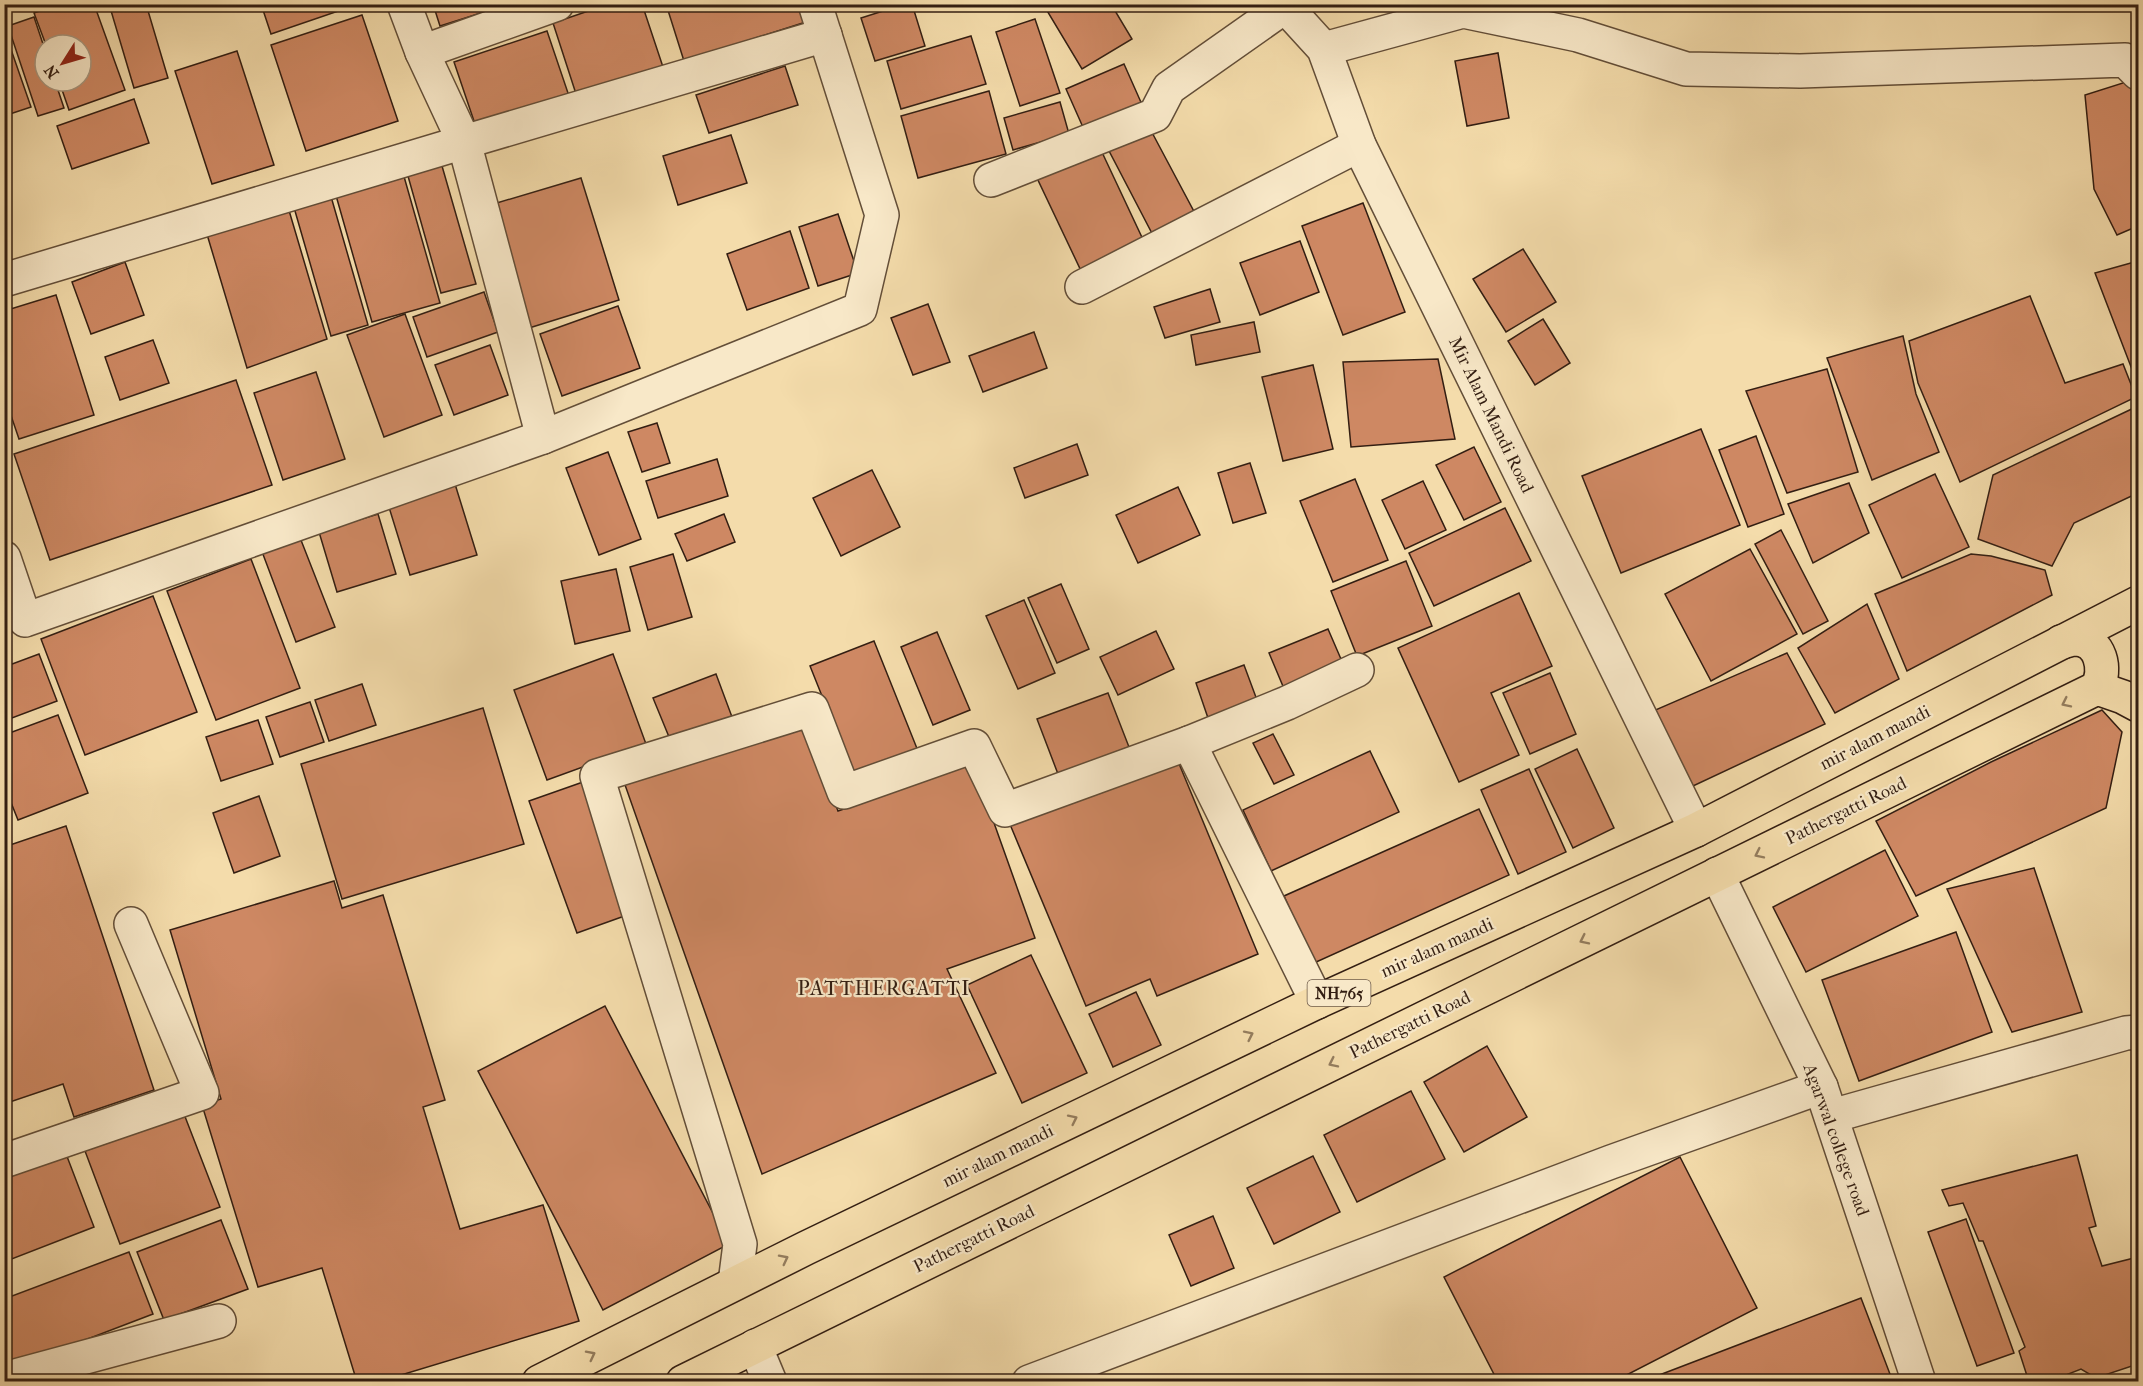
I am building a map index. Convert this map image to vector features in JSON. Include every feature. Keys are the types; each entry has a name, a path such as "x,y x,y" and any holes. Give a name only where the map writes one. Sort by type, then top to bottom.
{"highway":[{"name":"mir alam mandi","path":"538,1382 735,1283 1317,1002 1696,830 2139,603"},
{"path":"2061,642 2077,639 2088,643 2098,653 2103,668 2097,688 2139,705"},
{"name":"Pathergatti Road","path":"683,1382 2097,688"}],"street":[{"path":"404,4 422,52 464,142 543,437"},
{"path":"422,52 557,4"},
{"path":"4,558 25,620 543,437 860,309 882,215 815,4"},
{"path":"991,180 1155,115 1169,88 1283,6"},
{"name":"Mir Alam Mandi Road","path":"1283,6 1324,49 1359,145 1696,830"},
{"path":"1324,49 1466,8 1578,34 1686,69 1800,71 2134,60"},
{"path":"4,280 825,35"},
{"path":"1082,287 1359,145"},
{"path":"735,1283 740,1244 597,776 812,709 844,792 974,746 1005,810 1189,743 1287,703 1357,670"},
{"path":"1189,743 1317,1002"},
{"name":"Agarwal college road","path":"1717,874 1826,1102 1919,1382"},
{"path":"4,1161 202,1093 131,924"},
{"path":"1029,1382 1611,1162 1826,1102 2126,1033 2139,1032"},
{"path":"4,1379 219,1322"},
{"path":"755,1346 770,1382"}],"building":[{"path":"59,4 94,4 125,90 69,110 63,93 93,93 93,33 42,33 34,13"},
{"path":"109,4 146,4 168,78 134,88"},
{"path":"261,4 356,4 356,5 271,34"},
{"path":"433,4 492,4 494,9 440,26"},
{"path":"609,4 642,4 664,70 578,100 553,23"},
{"path":"666,4 804,4 809,21 684,61"},
{"path":"905,4 912,4 925,46 875,61 861,18"},
{"path":"1043,4 1111,4 1132,39 1082,69"},
{"path":"362,15 398,121 306,151 271,45"},
{"path":"34,17 39,33 33,33 33,93 59,93 64,108 38,116 8,26"},
{"path":"1035,19 1060,93 1020,106 996,32"},
{"path":"547,31 569,96 476,127 454,62"},
{"path":"6,35 31,107 4,116 4,36"},
{"path":"971,36 986,84 901,109 887,61"},
{"path":"237,51 274,165 212,184 175,71"},
{"path":"1498,53 1509,118 1467,126 1455,61"},
{"path":"1124,64 1144,109 1086,134 1066,89"},
{"path":"785,66 798,105 709,133 696,95"},
{"path":"2129,81 2138,91 2138,226 2117,235 2094,189 2085,95"},
{"path":"989,91 1006,154 918,178 901,116"},
{"path":"134,99 149,143 72,169 57,126"},
{"path":"1060,102 1069,134 1013,150 1004,118"},
{"path":"1148,125 1198,219 1156,241 1107,147"},
{"path":"731,135 747,183 678,205 663,156"},
{"path":"1100,148 1146,246 1083,275 1037,178"},
{"path":"440,159 476,284 441,293 406,169"},
{"path":"403,173 440,303 372,322 335,192"},
{"path":"581,178 619,300 529,328 490,205"},
{"path":"330,193 368,325 331,336 293,204"},
{"path":"1363,203 1405,312 1343,335 1302,226"},
{"path":"288,207 327,339 247,368 206,231"},
{"path":"838,214 858,273 818,286 799,227"},
{"path":"790,231 809,288 747,310 727,254"},
{"path":"1300,241 1319,292 1260,315 1240,263"},
{"path":"1523,249 1556,302 1506,332 1473,279"},
{"path":"2138,261 2138,385 2095,273"},
{"path":"125,262 144,315 91,334 72,282"},
{"path":"1210,289 1220,322 1165,338 1154,307"},
{"path":"484,292 498,332 427,357 413,317"},
{"path":"56,295 94,415 19,439 4,395 4,311"},
{"path":"2030,296 2065,383 2123,364 2136,397 1960,482 1918,383 1909,341"},
{"path":"928,304 950,362 913,375 891,318"},
{"path":"618,306 640,368 562,396 540,334"},
{"path":"405,314 442,415 384,437 347,335"},
{"path":"1543,319 1570,363 1535,385 1508,341"},
{"path":"1254,322 1260,352 1196,365 1191,335"},
{"path":"1034,332 1047,368 983,392 969,356"},
{"path":"1903,336 1916,394 1939,452 1872,480 1827,358"},
{"path":"153,340 169,383 120,400 105,357"},
{"path":"490,345 508,395 454,415 435,365"},
{"path":"1438,359 1455,439 1351,447 1343,362"},
{"path":"1313,365 1333,449 1283,461 1262,377"},
{"path":"1827,369 1858,472 1787,493 1746,391"},
{"path":"316,372 345,459 283,480 254,393"},
{"path":"236,380 272,485 50,560 14,454"},
{"path":"2138,406 2138,493 2074,523 2052,566 1978,539 1993,475"},
{"path":"657,423 670,463 642,472 628,432"},
{"path":"1701,429 1740,525 1621,573 1582,476"},
{"path":"1756,436 1784,514 1748,527 1719,450"},
{"path":"1077,444 1088,475 1025,498 1014,468"},
{"path":"1474,447 1501,502 1464,520 1436,465"},
{"path":"608,452 641,539 599,555 566,468"},
{"path":"717,459 728,496 658,518 646,481"},
{"path":"1250,463 1266,513 1233,523 1218,473"},
{"path":"872,470 900,527 841,556 813,498"},
{"path":"1935,474 1969,547 1902,578 1869,505"},
{"path":"1355,479 1388,560 1333,582 1300,501"},
{"path":"1423,481 1446,530 1405,549 1382,500"},
{"path":"1849,483 1869,533 1813,563 1788,504"},
{"path":"455,484 477,555 410,575 388,504"},
{"path":"1178,487 1200,535 1138,563 1116,515"},
{"path":"1505,508 1531,561 1434,606 1409,553"},
{"path":"378,514 396,574 337,592 319,532"},
{"path":"724,514 735,542 687,561 675,534"},
{"path":"1781,530 1828,621 1803,634 1755,544"},
{"path":"299,535 335,627 296,642 261,549"},
{"path":"1750,549 1797,634 1711,681 1665,594"},
{"path":"673,554 692,617 648,630 630,567"},
{"path":"1971,554 1991,556 2045,570 2052,595 1907,671 1875,594"},
{"path":"251,559 300,688 216,720 167,591"},
{"path":"1406,561 1432,626 1357,656 1331,591"},
{"path":"616,569 630,631 575,644 561,581"},
{"path":"1061,584 1089,649 1057,663 1028,598"},
{"path":"1519,593 1552,666 1491,693 1519,755 1459,782 1398,648"},
{"path":"153,596 197,712 85,755 41,639"},
{"path":"1024,600 1055,673 1018,689 986,616"},
{"path":"1867,604 1899,679 1835,713 1798,648"},
{"path":"1328,629 1344,666 1285,691 1269,653"},
{"path":"1156,631 1174,669 1118,695 1100,657"},
{"path":"937,632 970,710 933,725 901,647"},
{"path":"874,641 918,751 854,776 810,666"},
{"path":"1787,653 1825,724 1693,786 1653,711"},
{"path":"39,654 57,701 4,721 4,667"},
{"path":"613,654 646,744 547,780 514,690"},
{"path":"1244,665 1257,700 1208,718 1196,683"},
{"path":"1550,673 1576,734 1530,754 1503,693"},
{"path":"716,674 735,725 674,749 653,698"},
{"path":"362,684 376,725 329,741 315,700"},
{"path":"1108,693 1129,747 1058,774 1037,719"},
{"path":"310,702 324,742 280,757 266,717"},
{"path":"483,708 524,844 342,899 301,764"},
{"path":"2102,710 2122,732 2106,808 1916,896 1876,821 1991,762"},
{"path":"58,715 88,793 18,820 4,785 4,735"},
{"path":"805,719 838,811 973,764 1035,938 947,969 996,1073 762,1174 624,782"},
{"path":"258,720 273,764 221,781 206,737"},
{"path":"1273,734 1294,775 1274,784 1253,743"},
{"path":"1577,749 1614,828 1573,848 1535,769"},
{"path":"1370,751 1399,812 1271,871 1243,810"},
{"path":"1175,754 1258,954 1157,996 1150,979 1086,1006 1009,822"},
{"path":"1529,769 1566,852 1518,874 1481,790"},
{"path":"583,782 630,914 577,933 529,801"},
{"path":"259,796 280,856 234,873 213,813"},
{"path":"1479,809 1509,875 1314,963 1284,896"},
{"path":"66,826 154,1090 74,1117 63,1084 4,1104 4,847"},
{"path":"1885,850 1918,916 1806,972 1773,907"},
{"path":"2034,868 2082,1012 2012,1032 1947,889"},
{"path":"334,881 342,908 383,895 445,1100 423,1107 460,1229 543,1205 579,1321 378,1382 357,1382 322,1268 258,1287 202,1105 221,1099 170,930"},
{"path":"1956,932 1992,1032 1859,1081 1822,980"},
{"path":"1031,955 1087,1073 1022,1103 967,985"},
{"path":"1136,992 1161,1045 1113,1067 1089,1014"},
{"path":"605,1006 729,1244 603,1310 478,1071"},
{"path":"1487,1046 1527,1117 1464,1152 1424,1082"},
{"path":"1411,1091 1445,1159 1357,1202 1324,1135"},
{"path":"184,1114 220,1207 120,1244 85,1151"},
{"path":"63,1146 94,1227 4,1262 4,1168"},
{"path":"2077,1155 2096,1226 2089,1228 2102,1266 2138,1257 2138,1364 2096,1378 2081,1369 2048,1382 2029,1382 2019,1351 2025,1347 1983,1241 1979,1241 1963,1203 1949,1206 1942,1190"},
{"path":"1313,1156 1340,1212 1274,1244 1247,1188"},
{"path":"1680,1157 1757,1308 1613,1382 1498,1382 1444,1277"},
{"path":"1213,1216 1234,1268 1191,1286 1169,1235"},
{"path":"1966,1219 2014,1353 1977,1366 1928,1232"},
{"path":"221,1220 248,1289 164,1320 137,1252"},
{"path":"129,1252 153,1314 4,1371 4,1299"},
{"path":"1861,1298 1893,1382 1641,1382"}],"district":[{"name":"PATTHERGATTI","path":"884,988"}]}
